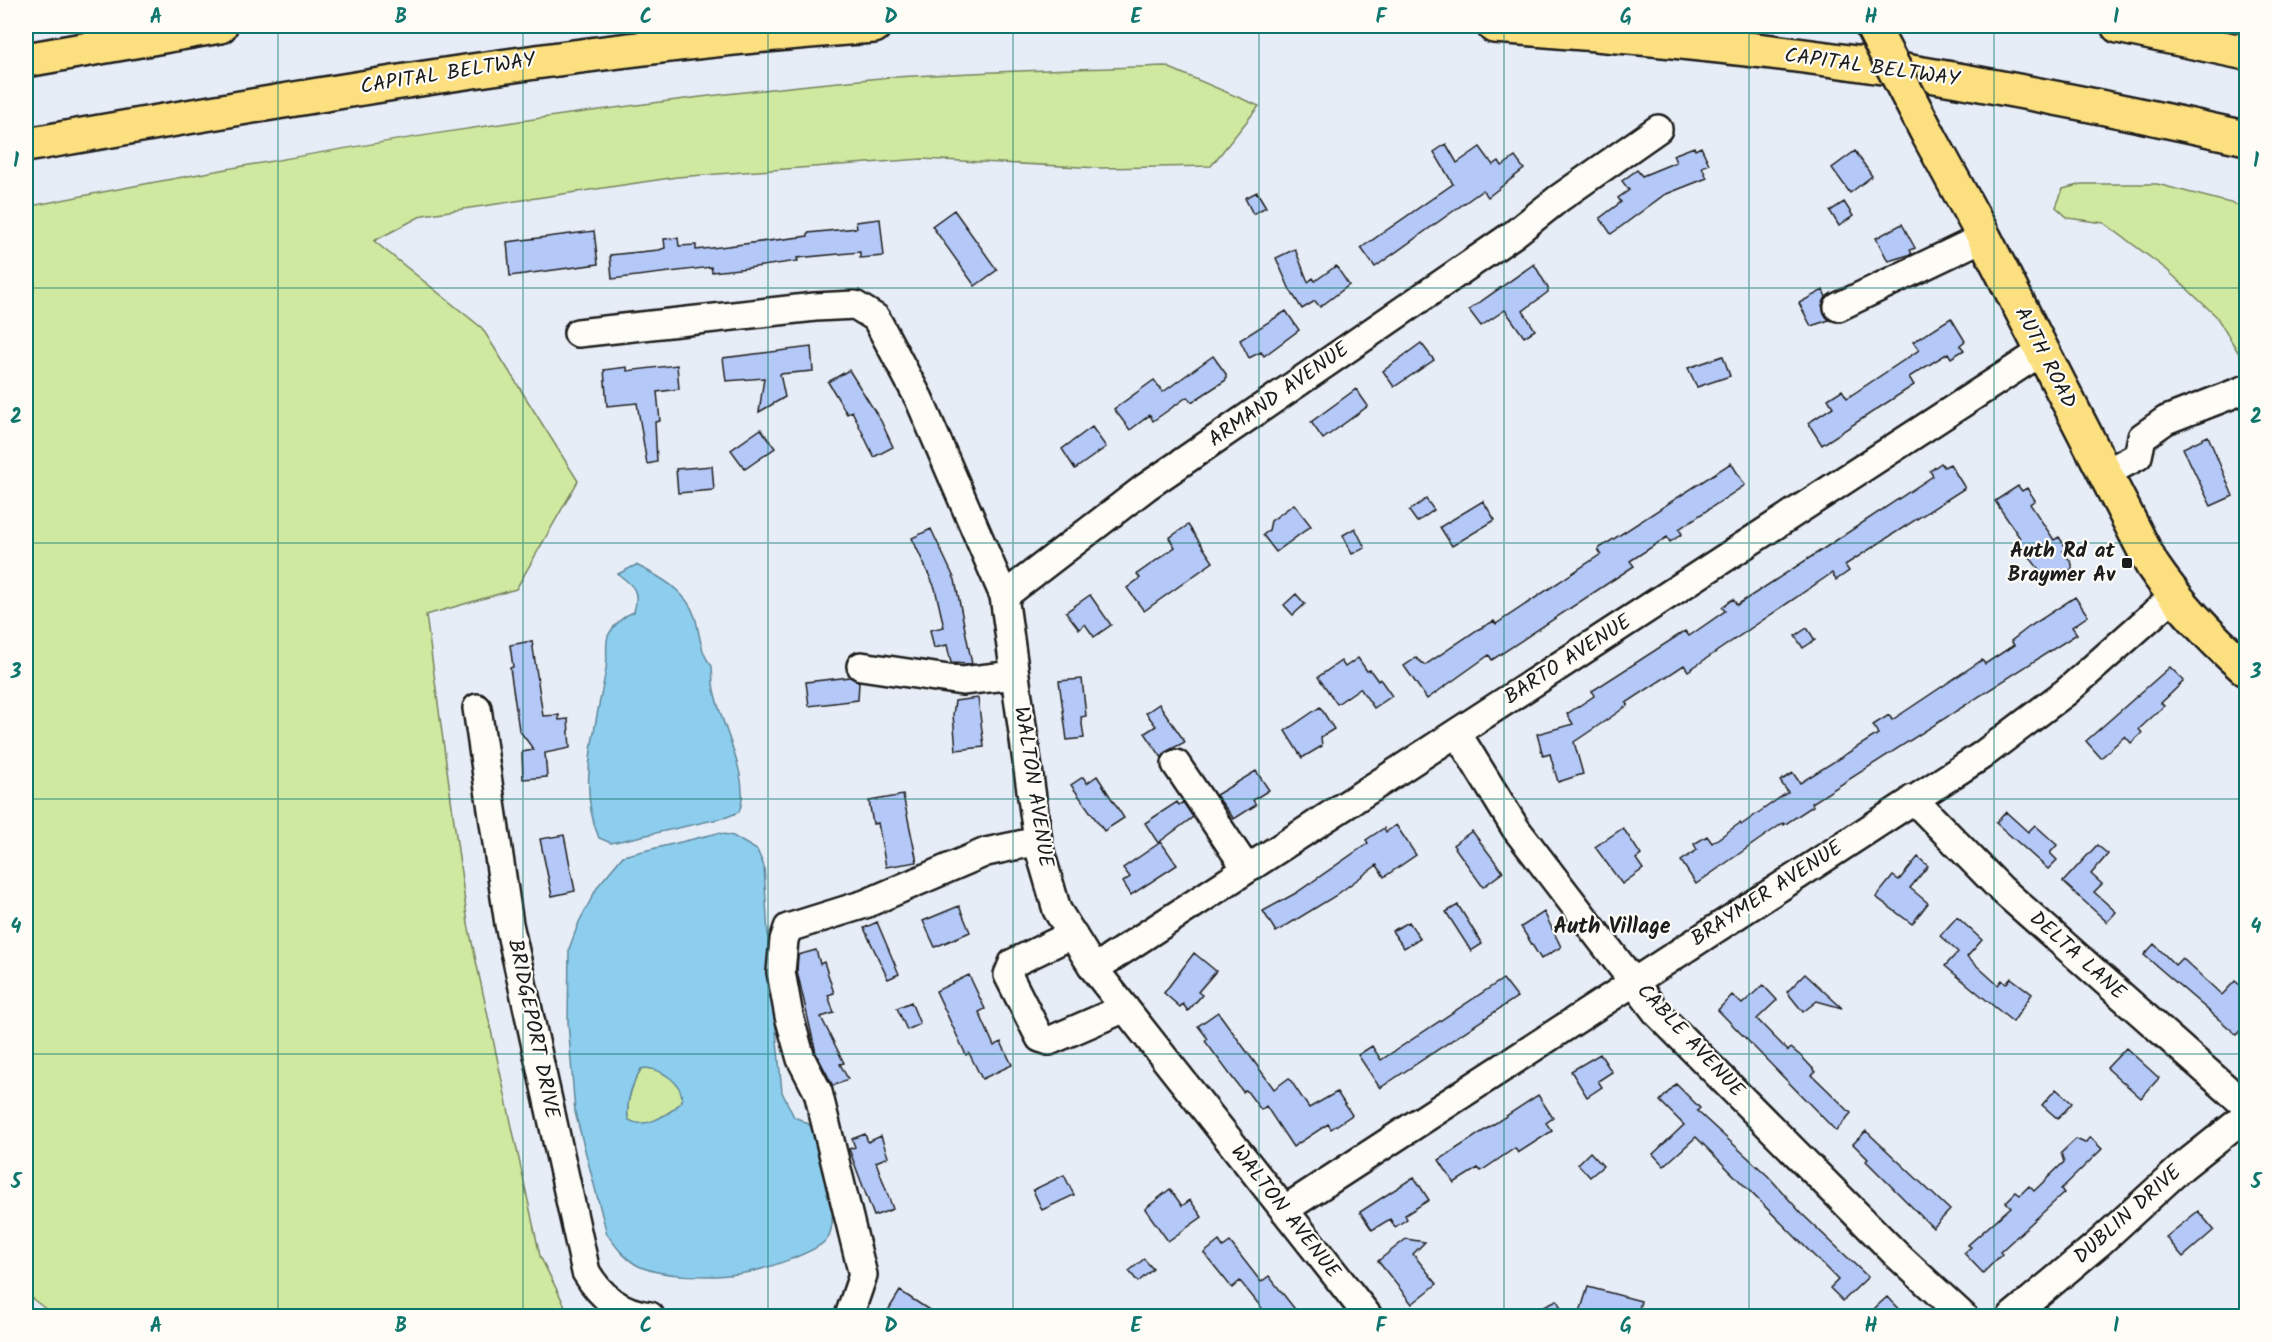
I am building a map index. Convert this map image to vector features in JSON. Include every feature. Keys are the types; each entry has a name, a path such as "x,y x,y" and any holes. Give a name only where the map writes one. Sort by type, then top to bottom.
{"main road":[{"path":"26,60 219,26"},
{"name":"CAPITAL BELTWAY","path":"26,145 390,82 529,62 677,42 874,26"},
{"name":"CAPITAL BELTWAY","path":"1494,26 1725,47 1880,67 2143,115 2247,138"},
{"name":"AUTH ROAD","path":"1872,26 1984,237 2152,566 2173,597 2247,669"},
{"path":"2118,26 2247,53"}],"street":[{"name":"ARMAND AVENUE","path":"1004,596 1146,487 1514,234 1558,199 1658,129"},
{"path":"1838,307 1984,237"},
{"name":"WALTON AVENUE","path":"578,333 814,307 855,305 876,318 886,332 919,399 1004,596 1038,841 1057,910 1095,969 1368,1317"},
{"name":"BARTO AVENUE","path":"1095,969 1246,868 2042,352"},
{"path":"2104,474 2138,456 2142,437 2166,420 2247,388"},
{"name":"BRAYMER AVENUE","path":"1284,1210 2026,723 2173,597"},
{"path":"861,666 941,680 962,681 1015,675"},
{"name":"BRIDGEPORT DRIVE","path":"477,708 509,924 586,1272 599,1293 614,1303 650,1317"},
{"name":"CABLE AVENUE","path":"1457,733 1516,829 1658,1014 1897,1255 1963,1317"},
{"path":"1176,764 1246,868"},
{"name":"DELTA LANE","path":"1913,799 2000,888 2247,1106"},
{"path":"849,1317 862,1275 818,1092 801,1059 789,1016 781,972 784,940 788,928 865,904 986,852 1038,841"},
{"path":"1073,934 1012,963 1008,975 1040,1038 1049,1041 1125,1008"},
{"name":"DUBLIN DRIVE","path":"2012,1317 2098,1244 2182,1167 2247,1116"}],"green space":[{"path":"1165,66 1259,106 1211,166 1101,168 922,159 677,177 423,215 374,241 482,328 578,481 516,589 426,615 468,924 540,1256 570,1316 55,1316 26,1294 26,207 341,149 658,102 907,76"},
{"path":"2082,184 2157,184 2246,207 2246,365 2216,316 2166,269 2104,223 2068,218 2056,207 2063,189"},
{"path":"646,1068 671,1078 681,1088 683,1094 680,1103 671,1111 655,1121 641,1125 628,1119 628,1106 635,1081 641,1069"}],"water":[{"path":"636,565 671,585 686,599 691,608 703,649 712,666 714,691 739,770 742,799 739,812 727,817 611,843 599,838 592,818 589,797 590,754 606,669 608,636 619,621 634,612 636,605 634,590 618,574"},
{"path":"718,833 733,836 757,850 764,866 770,970 782,1092 794,1117 809,1124 817,1134 832,1201 830,1232 827,1239 812,1250 775,1265 744,1273 719,1276 672,1274 645,1269 635,1264 623,1254 607,1234 575,1112 568,1022 569,949 579,922 598,886 623,856","holes":["641,1069 652,1069 676,1083 682,1101 664,1116 649,1122 634,1122 628,1119 632,1087"]}],"building":[{"path":"1446,144 1457,163 1480,147 1493,165 1499,161 1502,166 1515,157 1524,169 1488,197 1483,190 1375,267 1361,248 1453,184 1434,152"},
{"path":"1694,147 1695,150 1701,147 1709,164 1702,167 1707,178 1664,195 1611,234 1600,218 1621,202 1618,198 1629,190 1622,181 1637,170 1642,176 1676,162 1673,155"},
{"path":"1855,151 1872,176 1850,193 1832,168"},
{"path":"1257,192 1266,207 1253,214 1245,198"},
{"path":"1844,202 1853,216 1839,226 1830,211"},
{"path":"954,210 997,270 975,286 932,226"},
{"path":"880,219 884,256 860,258 860,252 797,258 798,261 712,272 711,267 612,279 610,255 659,250 665,248 664,239 678,238 679,246 696,245 696,250 857,228 856,222"},
{"path":"1902,224 1915,248 1910,250 1912,254 1888,261 1876,238"},
{"path":"594,231 598,264 510,276 507,242"},
{"path":"1295,249 1308,282 1313,278 1315,281 1336,266 1349,285 1320,307 1315,301 1302,309 1290,290 1276,258"},
{"path":"1534,264 1548,288 1548,292 1523,311 1535,330 1524,337 1505,310 1481,326 1469,310"},
{"path":"1823,290 1826,297 1822,305 1829,320 1811,326 1799,303"},
{"path":"1286,311 1299,330 1264,356 1261,352 1249,358 1240,340"},
{"path":"1951,318 1965,341 1960,345 1964,350 1951,358 1948,353 1909,377 1914,385 1822,445 1808,423 1833,407 1828,399 1842,390 1847,398 1919,350 1913,342"},
{"path":"1421,343 1434,360 1394,387 1383,371"},
{"path":"811,347 813,371 780,374 785,397 759,412 764,378 726,381 723,358"},
{"path":"1213,356 1226,374 1226,380 1192,402 1187,397 1153,421 1150,415 1130,430 1114,409 1154,380 1163,392"},
{"path":"1723,356 1730,376 1697,387 1688,368"},
{"path":"677,365 679,389 657,392 660,421 655,422 657,462 647,464 637,403 607,406 604,370 627,367 627,371"},
{"path":"849,370 881,421 893,447 874,457 852,411 847,414 828,382"},
{"path":"1356,389 1368,406 1323,439 1311,422"},
{"path":"1092,427 1106,447 1075,469 1062,449"},
{"path":"761,429 775,448 745,469 731,450"},
{"path":"2208,436 2233,496 2211,506 2183,448"},
{"path":"1731,463 1745,485 1679,529 1682,534 1670,542 1667,537 1630,561 1634,566 1492,660 1489,655 1427,699 1404,666 1416,658 1425,665 1477,630 1494,621 1496,624 1601,554 1598,549"},
{"path":"1941,463 1944,467 1950,464 1965,488 1845,565 1849,571 1836,580 1832,573 1688,671 1684,665 1626,703 1628,705 1574,742 1583,774 1558,782 1550,754 1543,756 1537,734 1573,724 1567,714 1594,696 1592,691 1685,631 1689,636 1725,611 1722,607 1733,599 1737,605 1817,553 1933,476 1930,471"},
{"path":"712,466 714,490 678,493 676,469"},
{"path":"2018,486 2022,491 2027,488 2035,500 2030,504 2054,540 2059,537 2067,549 2063,551 2072,564 2072,569 2049,583 2017,540 2020,538 1995,501"},
{"path":"1426,499 1434,510 1417,522 1409,511"},
{"path":"1483,501 1495,520 1452,546 1440,527"},
{"path":"1294,504 1311,526 1276,552 1263,535 1269,530 1271,521"},
{"path":"1188,525 1213,562 1144,611 1127,588 1140,578 1137,574 1175,547 1169,538"},
{"path":"1355,528 1365,548 1352,554 1343,535"},
{"path":"931,529 955,580 972,664 951,663 947,645 934,648 930,630 944,627 935,588 912,538"},
{"path":"1296,594 1305,604 1293,615 1284,605"},
{"path":"1090,595 1111,625 1094,637 1085,624 1079,629 1066,612"},
{"path":"2075,597 2088,616 2072,627 2077,634 1812,803 1813,806 1784,825 1783,823 1696,884 1681,861 1697,850 1694,844 1707,836 1712,843 1740,823 1741,825 1788,792 1780,781 1793,773 1800,783 1878,734 1873,725 1889,715 1892,720 1982,660 1985,664 2014,645 2011,641 2029,627"},
{"path":"1807,628 1815,640 1803,648 1795,636"},
{"path":"532,641 543,716 559,715 559,720 568,719 570,748 545,753 547,777 523,779 522,752 534,750 519,730 510,668 513,667 510,645"},
{"path":"1358,658 1367,671 1370,670 1378,681 1380,679 1392,696 1374,708 1360,688 1337,704 1318,677 1341,661 1345,667"},
{"path":"2170,667 2184,681 2161,703 2164,706 2139,729 2142,733 2131,743 2125,736 2101,758 2086,741"},
{"path":"850,677 859,682 858,700 809,706 806,682"},
{"path":"1082,679 1086,716 1081,717 1084,738 1067,740 1059,681"},
{"path":"978,698 984,747 956,750 953,715 955,701"},
{"path":"1159,704 1185,742 1167,751 1162,758 1145,733 1156,726 1146,713"},
{"path":"1320,707 1334,729 1321,737 1322,746 1302,758 1285,731"},
{"path":"1256,771 1269,790 1253,800 1256,805 1234,819 1216,795"},
{"path":"1097,776 1124,818 1104,831 1071,785 1083,777 1087,783"},
{"path":"903,795 917,862 886,867 878,823 873,824 869,801"},
{"path":"1177,802 1179,805 1183,802 1193,817 1158,843 1145,823"},
{"path":"2006,812 2028,832 2035,825 2057,845 2050,853 2057,860 2048,869 1996,823"},
{"path":"1396,825 1416,855 1384,877 1377,865 1335,896 1276,932 1263,911 1296,893 1368,843 1366,840 1384,828 1386,832"},
{"path":"1623,828 1641,855 1636,859 1643,869 1622,884 1595,847"},
{"path":"1472,831 1503,872 1483,887 1453,845"},
{"path":"564,835 575,891 552,896 540,839"},
{"path":"1161,842 1177,865 1131,895 1123,882 1130,877 1123,868"},
{"path":"2097,845 2108,854 2091,874 2102,884 2094,892 2116,912 2107,922 2063,882"},
{"path":"1918,857 1928,866 1910,888 1928,903 1912,924 1876,897 1893,876 1899,880"},
{"path":"1458,905 1482,944 1471,951 1446,912"},
{"path":"959,906 970,932 935,947 923,921"},
{"path":"1544,912 1561,947 1541,959 1521,927"},
{"path":"1957,917 1982,940 1967,957 1998,985 2002,980 2006,984 2011,978 2032,994 2013,1022 1945,966 1958,952 1940,936"},
{"path":"877,922 899,974 888,979 864,928"},
{"path":"1409,922 1420,938 1404,948 1392,931"},
{"path":"2154,944 2175,965 2182,958 2222,995 2235,981 2247,991 2247,1024 2237,1035 2144,955"},
{"path":"816,950 820,964 824,962 834,993 828,995 834,1013 821,1017 844,1063 840,1064 848,1079 833,1086 816,1053 797,971 798,955"},
{"path":"1194,953 1216,971 1198,992 1202,995 1188,1011 1183,1004 1180,1007 1164,993"},
{"path":"1805,974 1842,1008 1817,1001 1803,1012 1787,992"},
{"path":"969,975 985,1009 979,1012 994,1046 1001,1042 1012,1065 982,1079 969,1053 966,1055 936,991"},
{"path":"1503,979 1517,997 1380,1088 1358,1055 1372,1046 1381,1060"},
{"path":"1763,985 1777,1000 1757,1019 1788,1051 1791,1048 1803,1058 1816,1072 1812,1075 1851,1113 1836,1131 1718,1010 1732,995 1742,1004"},
{"path":"911,1002 920,1024 907,1030 897,1008"},
{"path":"1218,1012 1274,1089 1289,1078 1309,1108 1337,1092 1352,1115 1331,1129 1328,1124 1293,1147 1266,1106 1261,1110 1246,1090 1243,1092 1205,1041 1208,1039 1198,1026"},
{"path":"2126,1048 2159,1078 2141,1098 2107,1068"},
{"path":"1600,1054 1612,1072 1598,1081 1602,1087 1587,1097 1571,1071"},
{"path":"1676,1084 1700,1108 1697,1111 1768,1176 1802,1214 1868,1277 1843,1301 1830,1288 1838,1280 1696,1137 1664,1166 1653,1154 1684,1125 1660,1101"},
{"path":"2056,1089 2072,1103 2058,1119 2042,1105"},
{"path":"1538,1095 1553,1118 1546,1123 1552,1131 1518,1153 1515,1148 1481,1171 1478,1168 1454,1183 1439,1160"},
{"path":"1866,1131 1950,1210 1933,1228 1866,1161 1868,1159 1853,1144"},
{"path":"865,1134 868,1142 881,1136 888,1157 876,1162 893,1209 874,1216 849,1149 855,1147 852,1139"},
{"path":"2090,1137 2102,1149 2061,1189 2064,1193 2000,1252 2002,1254 1983,1273 1964,1253 1971,1247 1968,1245 2011,1207 2006,1202 2016,1192 2020,1195 2029,1186 2034,1191 2064,1162 2061,1153 2076,1139 2085,1143"},
{"path":"1590,1152 1603,1166 1590,1177 1578,1164"},
{"path":"1064,1175 1074,1195 1042,1210 1033,1190"},
{"path":"1414,1177 1429,1200 1405,1215 1407,1219 1395,1227 1390,1219 1372,1230 1360,1212"},
{"path":"1170,1189 1182,1206 1190,1200 1202,1217 1168,1241 1145,1209"},
{"path":"2198,1211 2214,1230 2183,1257 2166,1237"},
{"path":"1406,1239 1425,1242 1413,1254 1437,1284 1412,1304 1378,1261"},
{"path":"1219,1241 1223,1247 1230,1242 1261,1282 1269,1276 1301,1317 1269,1317 1240,1281 1232,1288 1204,1253"},
{"path":"1144,1259 1153,1269 1138,1282 1129,1271"},
{"path":"1588,1287 1641,1301 1637,1317 1595,1317 1580,1312"},
{"path":"900,1291 940,1317 884,1317"},
{"path":"1887,1297 1906,1317 1866,1317 1878,1305"},
{"path":"1557,1300 1565,1317 1520,1317"}],"place":[{"name":"Auth Rd at Braymer Av","path":"2127,563"}],"district":[{"name":"Auth Village","path":"1612,927"}]}
